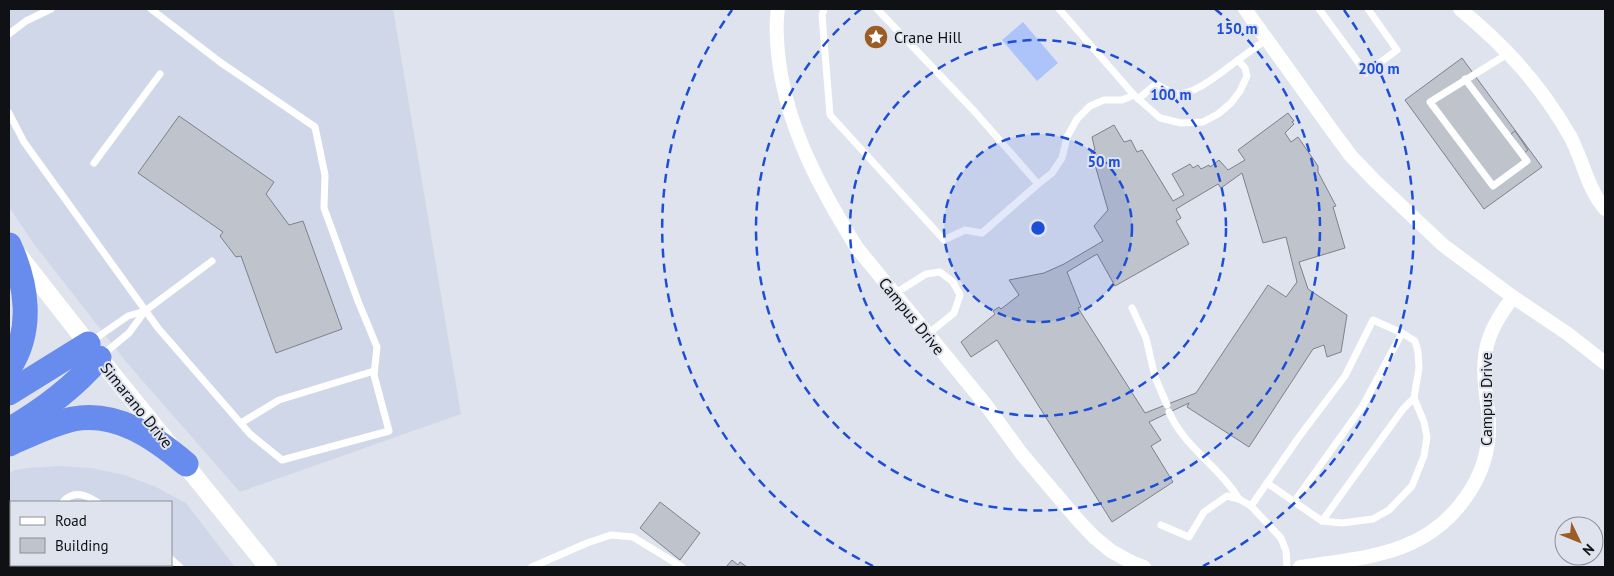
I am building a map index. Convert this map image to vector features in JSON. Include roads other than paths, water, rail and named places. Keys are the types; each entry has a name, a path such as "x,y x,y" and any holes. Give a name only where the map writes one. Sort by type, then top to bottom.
{"highway":[{"path":"9,243 21,278 26,315 22,340 9,368"},
{"path":"9,393 93,351"},
{"path":"9,430 33,416 68,389 88,370 93,351"},
{"path":"9,444 65,421 88,417 102,418 124,424 147,434 186,464"}],"street":[{"name":"Campus Drive","path":"778,9 778,49 783,88 793,122 808,159 839,219 857,248 986,406 1021,453 1077,519 1094,537 1112,551 1144,567"},
{"path":"1245,9 1351,156 1364,169 1443,245 1513,297 1568,334 1605,363"},
{"path":"1460,9 1493,36 1543,94 1571,138 1598,200 1605,209"},
{"name":"Simarano Drive","path":"9,243 93,351 268,567"},
{"name":"Campus Drive","path":"1300,567 1393,551 1419,541 1436,530 1457,511 1472,489 1483,466 1488,447 1489,427 1484,383 1486,343 1491,329 1513,297"}],"lane":[{"path":"9,34 26,21 51,9"},
{"path":"9,113 24,142 145,311 250,434 282,460 389,431 374,371 377,347 358,302 324,208 325,175 315,127 220,62 150,9"},
{"path":"824,9 822,15 830,114 944,240 965,230 982,233 1052,173 1062,158 1070,131 1090,106 1104,100 1122,100 1136,97 1156,84 1176,94 1189,92 1211,80 1267,40"},
{"path":"878,9 975,112 1038,184"},
{"path":"1058,9 1136,97 1160,118 1182,123 1202,122 1218,114 1231,103 1240,91 1247,76 1245,68 1238,60"},
{"path":"1319,9 1366,73 1397,50 1368,9"},
{"path":"1465,79 1527,161 1493,186 1430,102 1465,79 1509,53"},
{"path":"94,163 160,74"},
{"path":"93,351 129,332 145,311 212,261"},
{"path":"894,294 926,274 940,272 953,282 960,295 954,313 928,334"},
{"path":"1132,308 1146,338 1154,377 1182,435 1230,484 1239,499"},
{"path":"93,351 121,320 145,311"},
{"path":"1251,506 1267,483 1345,376 1372,320 1402,333 1414,341 1418,352 1419,368 1414,398 1424,422 1427,437 1424,456 1412,486 1389,510 1373,519 1342,523 1322,521 1267,483"},
{"path":"1294,502 1362,407 1402,333"},
{"path":"241,424 279,400 374,371"},
{"path":"1322,521 1403,409 1414,398"},
{"path":"64,501 67,497 76,494 86,496 95,501"},
{"path":"1161,525 1189,537 1204,512 1216,502 1227,496 1239,499 1251,506 1281,538 1286,551 1287,567"},
{"path":"532,567 587,543 611,535 633,537 682,567"}],"place":[{"name":"Crane Hill","path":"876,37"}]}
